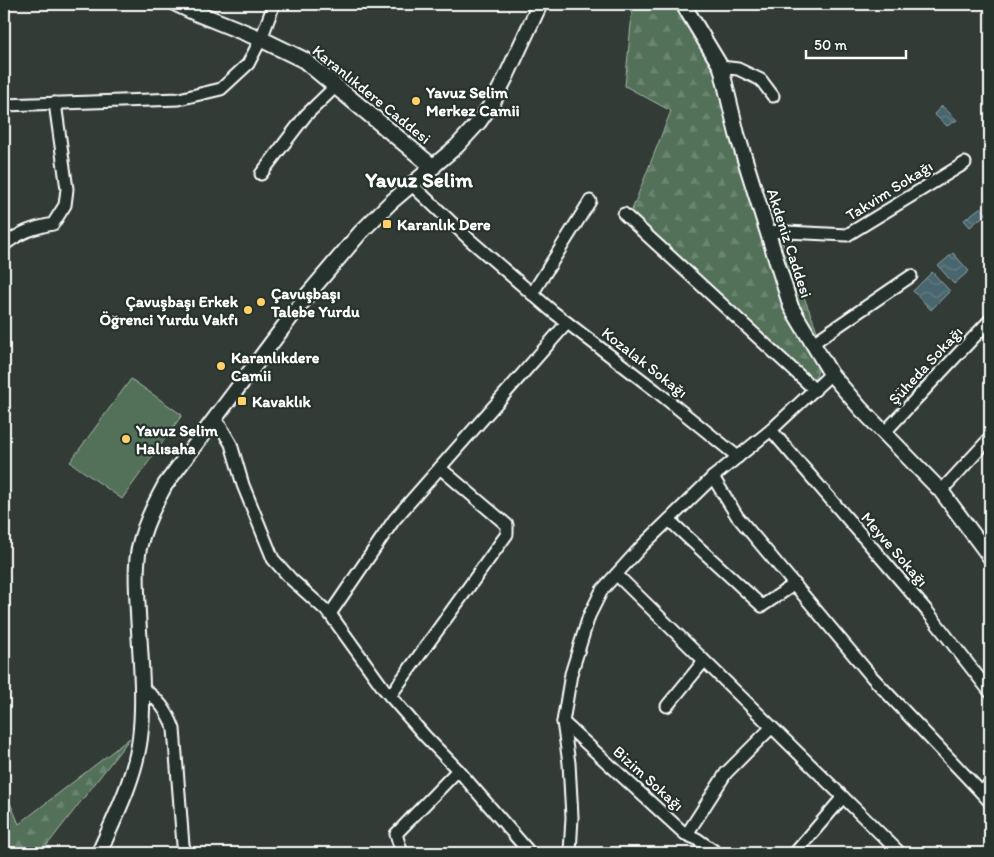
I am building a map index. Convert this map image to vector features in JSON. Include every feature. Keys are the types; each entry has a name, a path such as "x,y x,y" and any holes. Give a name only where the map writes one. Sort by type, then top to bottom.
{"main road":[{"name":"Karanlıkdere Caddesi","path":"177,4 261,39 304,60 433,167"}],"street":[{"path":"4,105 179,99 221,88 248,64 261,39 274,4"},
{"path":"99,853 124,797 140,739 142,688 136,572 139,548 154,505 165,484 214,419 310,293 360,233 411,184 458,146 479,122 506,77 540,4"},
{"name":"Akdeniz Caddesi","path":"683,4 721,66 737,134 791,307 831,374 861,409 941,491 990,557"},
{"path":"721,66 738,69 761,80 773,96"},
{"path":"261,174 306,115 336,86"},
{"path":"4,245 18,234 33,228 53,224 65,205 67,189 55,103"},
{"name":"Takvim Sokağı","path":"767,231 847,235 965,163"},
{"name":"Kozalak Sokağı","path":"411,184 470,240 532,294 738,457"},
{"path":"532,294 590,201"},
{"path":"624,214 815,390"},
{"path":"813,343 911,276"},
{"name":"Şüheda Sokağı","path":"884,433 990,320"},
{"path":"330,614 394,520 567,323"},
{"path":"570,853 572,816 570,772 563,722 570,674 589,616 602,590 668,520 713,477 771,430 831,374"},
{"path":"214,419 231,444 243,485 273,559 291,580 330,614 390,696 458,770 530,853"},
{"name":"Meyve Sokağı","path":"771,430 928,611 990,692"},
{"path":"941,491 990,438"},
{"path":"390,696 507,534 507,525 440,468"},
{"path":"713,477 737,516 872,677 990,802"},
{"path":"668,520 762,606 795,584"},
{"path":"617,574 771,728 900,853"},
{"path":"667,706 704,661"},
{"path":"142,688 162,704 174,729 183,845 186,853"},
{"name":"Bizim Sokağı","path":"563,722 687,834 717,853"},
{"path":"687,834 726,773 771,728"},
{"path":"402,853 396,834 458,770"},
{"path":"981,792 990,784"},
{"path":"795,853 842,797"}],"green space":[{"path":"633,4 684,4 702,36 825,351 813,385 628,220 671,111 625,86"},
{"name":"Yavuz Selim Halısaha","path":"131,379 182,415 122,499 70,462"},
{"path":"130,738 41,853 4,853 4,789 19,824"}],"water":[{"path":"942,106 957,120 947,126 934,114"},
{"path":"981,207 986,214 970,227 964,220"},
{"path":"953,253 969,271 954,284 938,266"},
{"path":"932,272 950,291 931,310 913,291"}],"place":[{"name":"Yavuz Selim Merkez Camii","path":"416,101"},
{"name":"Karanlık Dere","path":"387,224"},
{"name":"Çavuşbaşı Talebe Yurdu","path":"261,302"},
{"name":"Çavuşbaşı Erkek Öğrenci Yurdu Vakfı","path":"248,310"},
{"name":"Karanlıkdere Camii","path":"221,366"},
{"name":"Kavaklık","path":"242,401"},
{"name":"Yavuz Selim Halısaha","path":"126,439"}],"district":[{"name":"Yavuz Selim","path":"419,180"}]}
